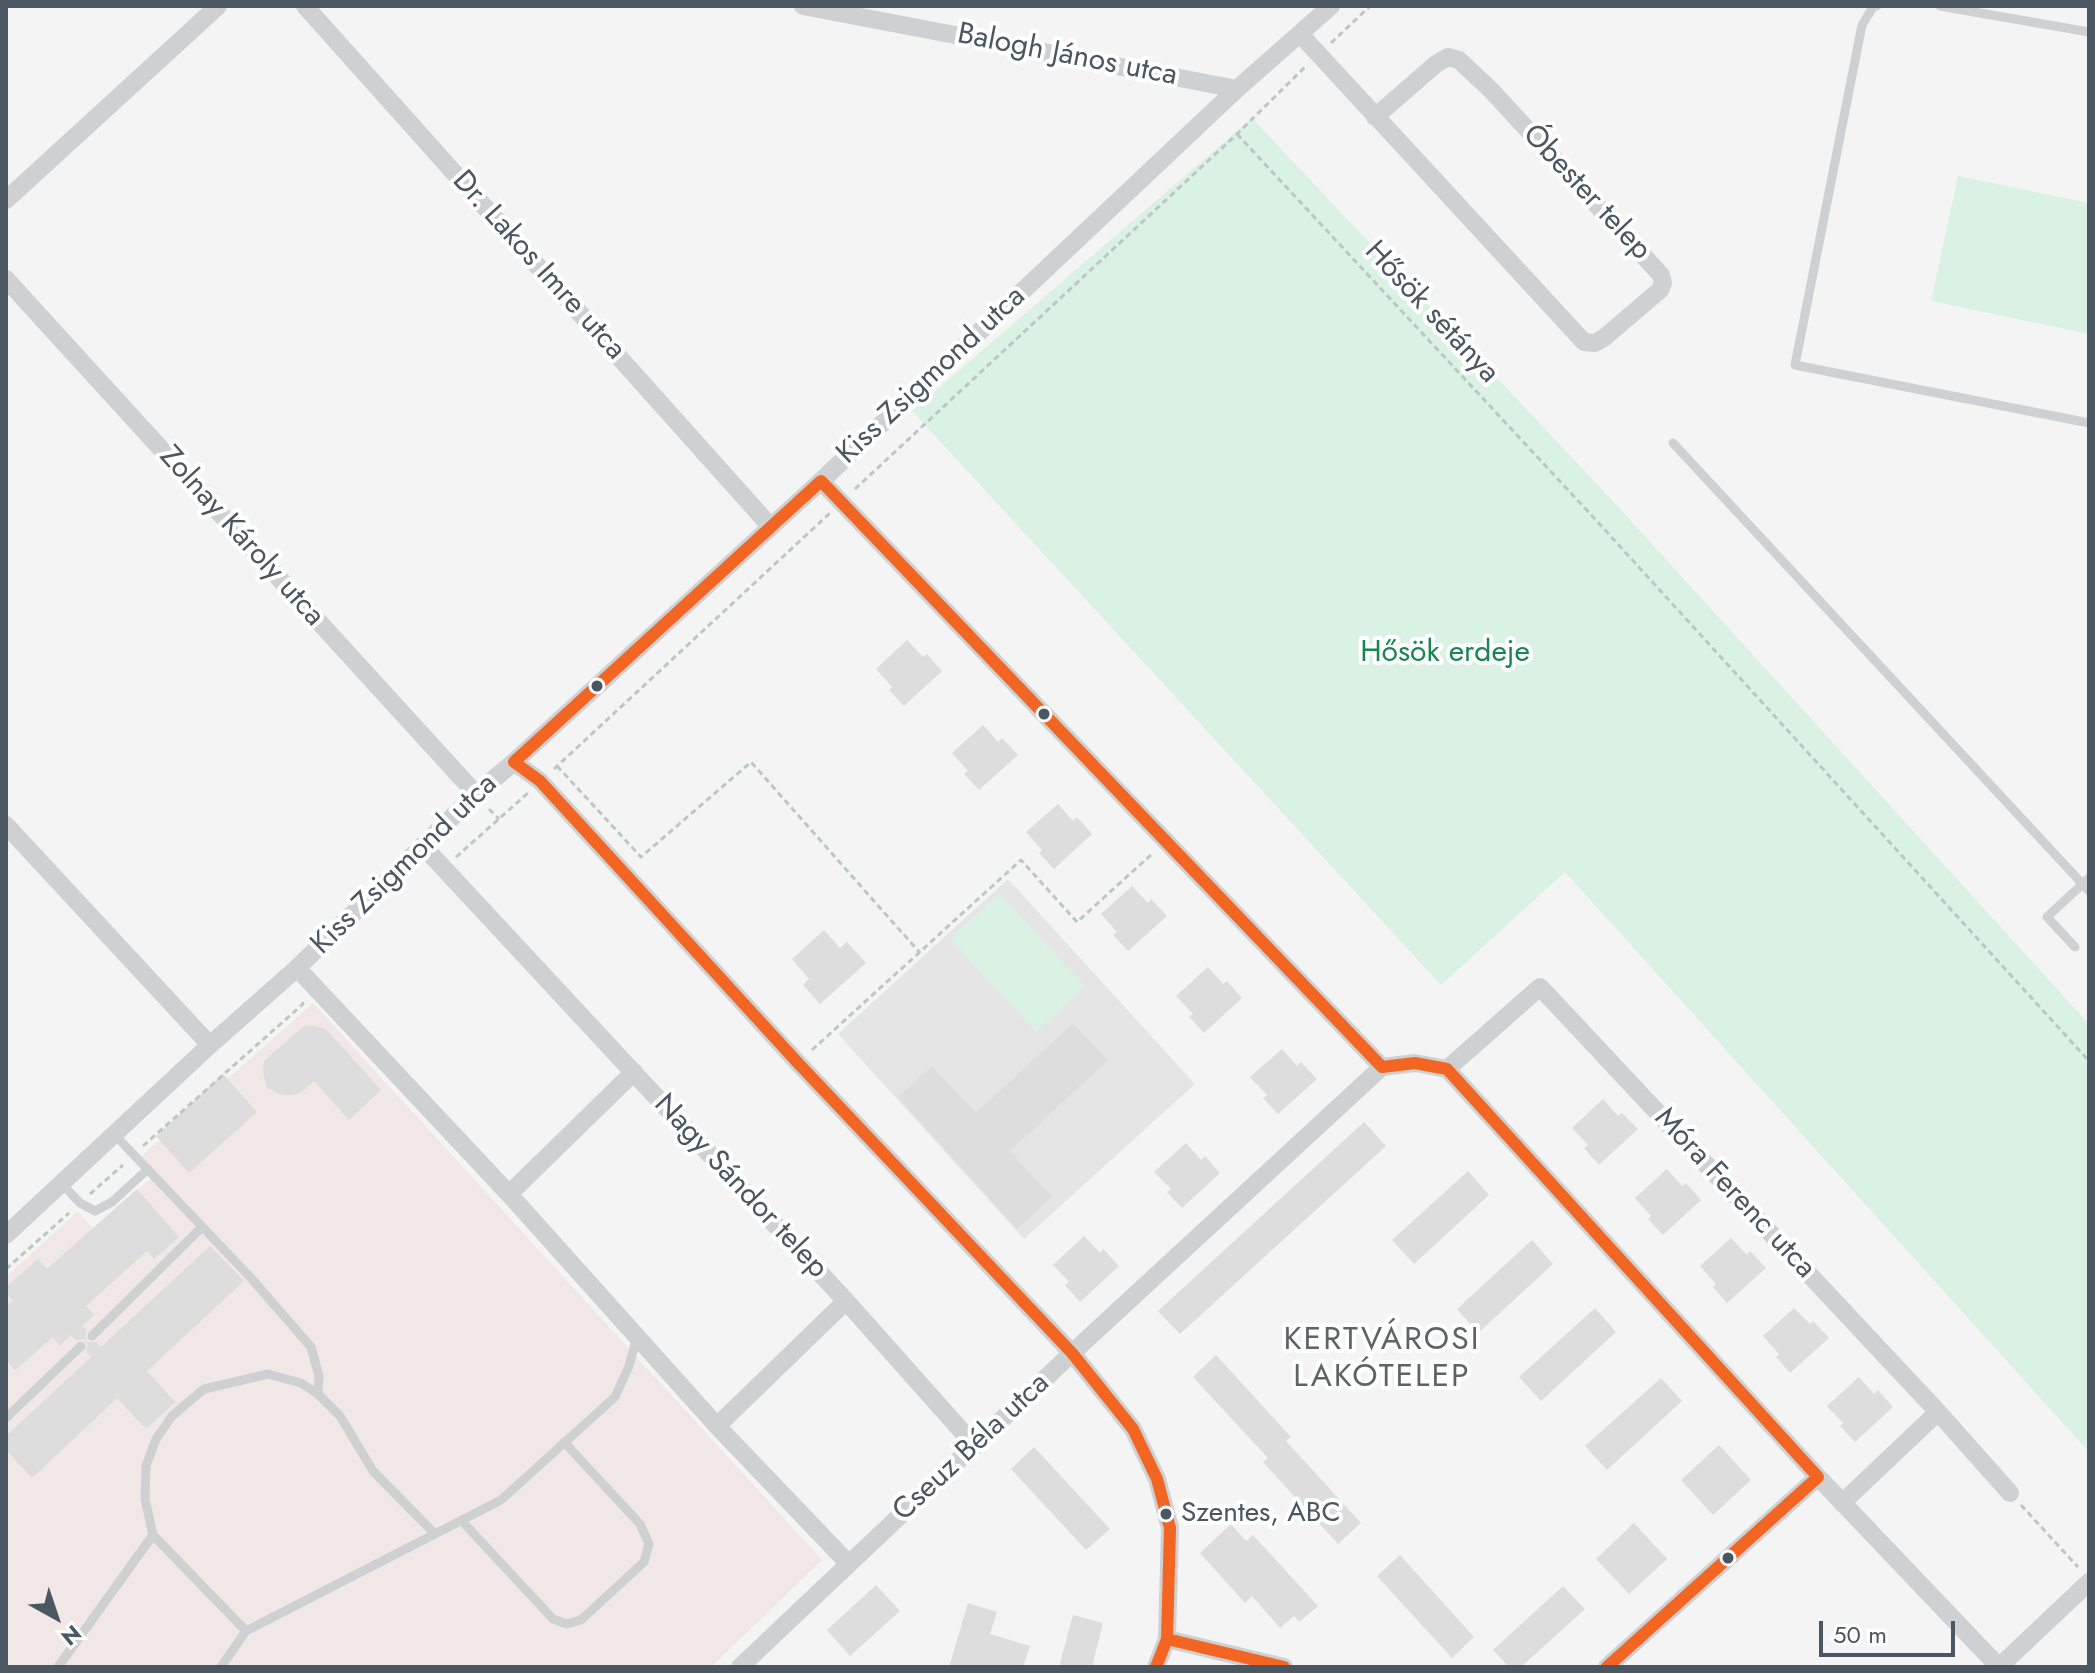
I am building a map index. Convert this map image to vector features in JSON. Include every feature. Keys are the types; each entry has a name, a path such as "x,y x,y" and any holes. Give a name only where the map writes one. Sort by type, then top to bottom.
{"street":[{"path":"6,200 218,6"},
{"name":"Dr. Lakos Imre utca","path":"305,6 771,527"},
{"name":"Balogh János utca","path":"803,6 1237,89"},
{"name":"Kiss Zsigmond utca","path":"6,1235 210,1045 300,971 476,794 821,481 1237,89 1331,6"},
{"name":"Óbester telep","path":"1300,34 1375,117 1584,342 1595,343 1605,337 1660,290 1663,283 1661,275 1491,90 1459,60 1448,57 1436,64 1375,117"},
{"name":"Zolnay Károly utca","path":"6,279 476,794"},
{"path":"821,481 1382,1067 1415,1063 1447,1069 1818,1477 1999,1667 2084,1576"},
{"path":"514,762 540,781 798,1063 1072,1353 1133,1429 1157,1479 1170,1528 1167,1639 1156,1667"},
{"path":"6,825 210,1045"},
{"name":"Nagy Sándor telep","path":"423,846 846,1301 975,1446"},
{"path":"300,971 509,1194 717,1426 848,1563"},
{"name":"Móra Ferenc utca","path":"1447,1069 1540,987 2010,1493"},
{"name":"Cseuz Béla utca","path":"740,1667 1072,1353 1382,1067"},
{"name":"Nagy Sándor telep","path":"509,1194 634,1072"},
{"name":"Nagy Sándor telep","path":"717,1426 846,1301"},
{"path":"1842,1503 1938,1412"},
{"path":"1607,1667 1818,1477"},
{"path":"1167,1639 1284,1667"}],"lane":[{"path":"1877,6 1873,7 1862,25 1795,365 2089,423"},
{"path":"1940,6 2089,32"},
{"path":"1673,443 2087,884 2047,917 2075,947"},
{"path":"114,1134 251,1278 311,1347 319,1376 318,1394"},
{"path":"61,1183 80,1203 95,1211 112,1202 148,1169"},
{"path":"92,1336 201,1228"},
{"path":"221,1667 246,1631 501,1500 615,1397 629,1366 637,1337"},
{"path":"6,1418 81,1346"},
{"path":"246,1631 153,1535 145,1499 146,1466 156,1439 172,1416 204,1389 268,1374 301,1383 318,1394 340,1416 373,1471 434,1533"},
{"path":"461,1520 553,1619 567,1624 581,1620 644,1562 649,1544 640,1524 564,1442"},
{"path":"58,1667 153,1535"}],"path":[{"path":"439,863 454,859 557,766 1237,134 1370,6"},
{"name":"Hősök sétánya","path":"1237,134 1595,519 2089,1061"},
{"path":"557,766 641,857 751,762 920,953"},
{"path":"798,1063 1021,860 1077,922 1166,842"},
{"path":"6,1269 303,1004 300,971"},
{"path":"2010,1493 2084,1576"}],"shaded area":[{"path":"1008,879 1195,1084 1024,1239 838,1034"},
{"path":"313,1003 822,1560 711,1667 6,1667 6,1277 78,1211 93,1228 153,1176 138,1159"}],"green space":[{"name":"Hősök erdeje","path":"1252,118 1611,499 2089,1024 2089,1452 1565,872 1441,985 912,411"},
{"path":"1958,176 2089,203 2089,334 1931,301"},
{"path":"999,894 1085,986 1036,1032 950,939"}],"building":[{"path":"907,640 923,657 927,654 942,671 904,706 876,669"},
{"path":"983,725 998,742 1002,738 1018,755 979,790 964,774 968,771 952,753"},
{"path":"1058,804 1073,821 1077,817 1092,834 1054,869 1026,832"},
{"path":"1132,886 1148,903 1151,899 1167,916 1128,951 1113,935 1117,932 1101,914"},
{"path":"824,930 840,948 847,942 866,963 820,1004 803,985 809,979 792,959"},
{"path":"1208,967 1223,984 1227,981 1242,998 1204,1033 1189,1017 1193,1014 1176,996"},
{"path":"1073,1023 1108,1060 1010,1151 1052,1197 1017,1229 898,1097 932,1066 976,1113"},
{"path":"304,1026 327,1030 381,1090 349,1120 314,1081 293,1095 282,1095 267,1088 264,1061"},
{"path":"1282,1049 1297,1066 1301,1062 1317,1079 1278,1114 1263,1098 1267,1095 1250,1077"},
{"path":"223,1074 257,1112 189,1173 156,1136"},
{"path":"1603,1099 1618,1116 1622,1113 1638,1129 1599,1165 1584,1148 1588,1145 1572,1128"},
{"path":"1364,1122 1386,1146 1180,1334 1158,1311"},
{"path":"1186,1143 1201,1160 1205,1156 1220,1173 1182,1208 1167,1192 1171,1189 1154,1172"},
{"path":"1667,1169 1682,1186 1686,1183 1701,1200 1663,1235 1635,1198"},
{"path":"1468,1171 1489,1195 1414,1264 1392,1240"},
{"path":"137,1189 179,1237 154,1259 147,1251 86,1306 94,1315 82,1326 87,1331 87,1342 97,1342 101,1347 210,1246 244,1281 147,1371 175,1402 146,1429 117,1398 32,1478 6,1450 6,1436 91,1357 86,1351 88,1345 84,1339 76,1340 71,1335 60,1346 53,1337 15,1370 6,1360 6,1307 13,1301 6,1293 6,1287 38,1259 47,1269"},
{"path":"1084,1236 1100,1253 1103,1249 1119,1266 1080,1302 1065,1285 1069,1282 1053,1265"},
{"path":"1731,1238 1747,1255 1750,1251 1766,1268 1727,1303 1700,1266"},
{"path":"1532,1240 1553,1264 1478,1333 1457,1309"},
{"path":"1595,1308 1616,1332 1541,1401 1519,1377"},
{"path":"1794,1308 1810,1324 1813,1321 1829,1338 1790,1373 1763,1336"},
{"path":"1216,1355 1291,1437 1286,1441 1361,1523 1338,1544 1263,1462 1268,1458 1193,1377"},
{"path":"1859,1377 1874,1394 1878,1390 1893,1407 1855,1442 1827,1406"},
{"path":"1661,1378 1682,1401 1607,1470 1585,1446"},
{"path":"1719,1445 1751,1480 1713,1515 1681,1480"},
{"path":"1034,1447 1110,1529 1086,1550 1011,1469"},
{"path":"1634,1523 1667,1559 1629,1594 1596,1559"},
{"path":"1231,1524 1246,1541 1253,1535 1318,1606 1299,1622 1294,1616 1280,1628 1252,1596 1245,1603 1200,1553"},
{"path":"1400,1555 1474,1637 1452,1658 1377,1576"},
{"path":"876,1585 900,1611 850,1656 827,1630"},
{"path":"1563,1586 1585,1609 1521,1667 1509,1667 1493,1650"},
{"path":"968,1603 997,1612 990,1634 1030,1646 1023,1667 949,1667"},
{"path":"1073,1615 1103,1623 1092,1667 1059,1667"}],"transit line":[{"path":"1156,1667 1167,1639 1170,1528 1157,1479 1133,1429 1072,1353 798,1063 540,781 514,762 821,481 1382,1067 1415,1063 1447,1069 1818,1477 1607,1667"},
{"path":"1167,1639 1284,1667"}],"place":[{"name":"Szentes, ABC","path":"1166,1514"}],"district":[{"name":"KERTVÁROSI LAKÓTELEP","path":"1382,1360"}]}
